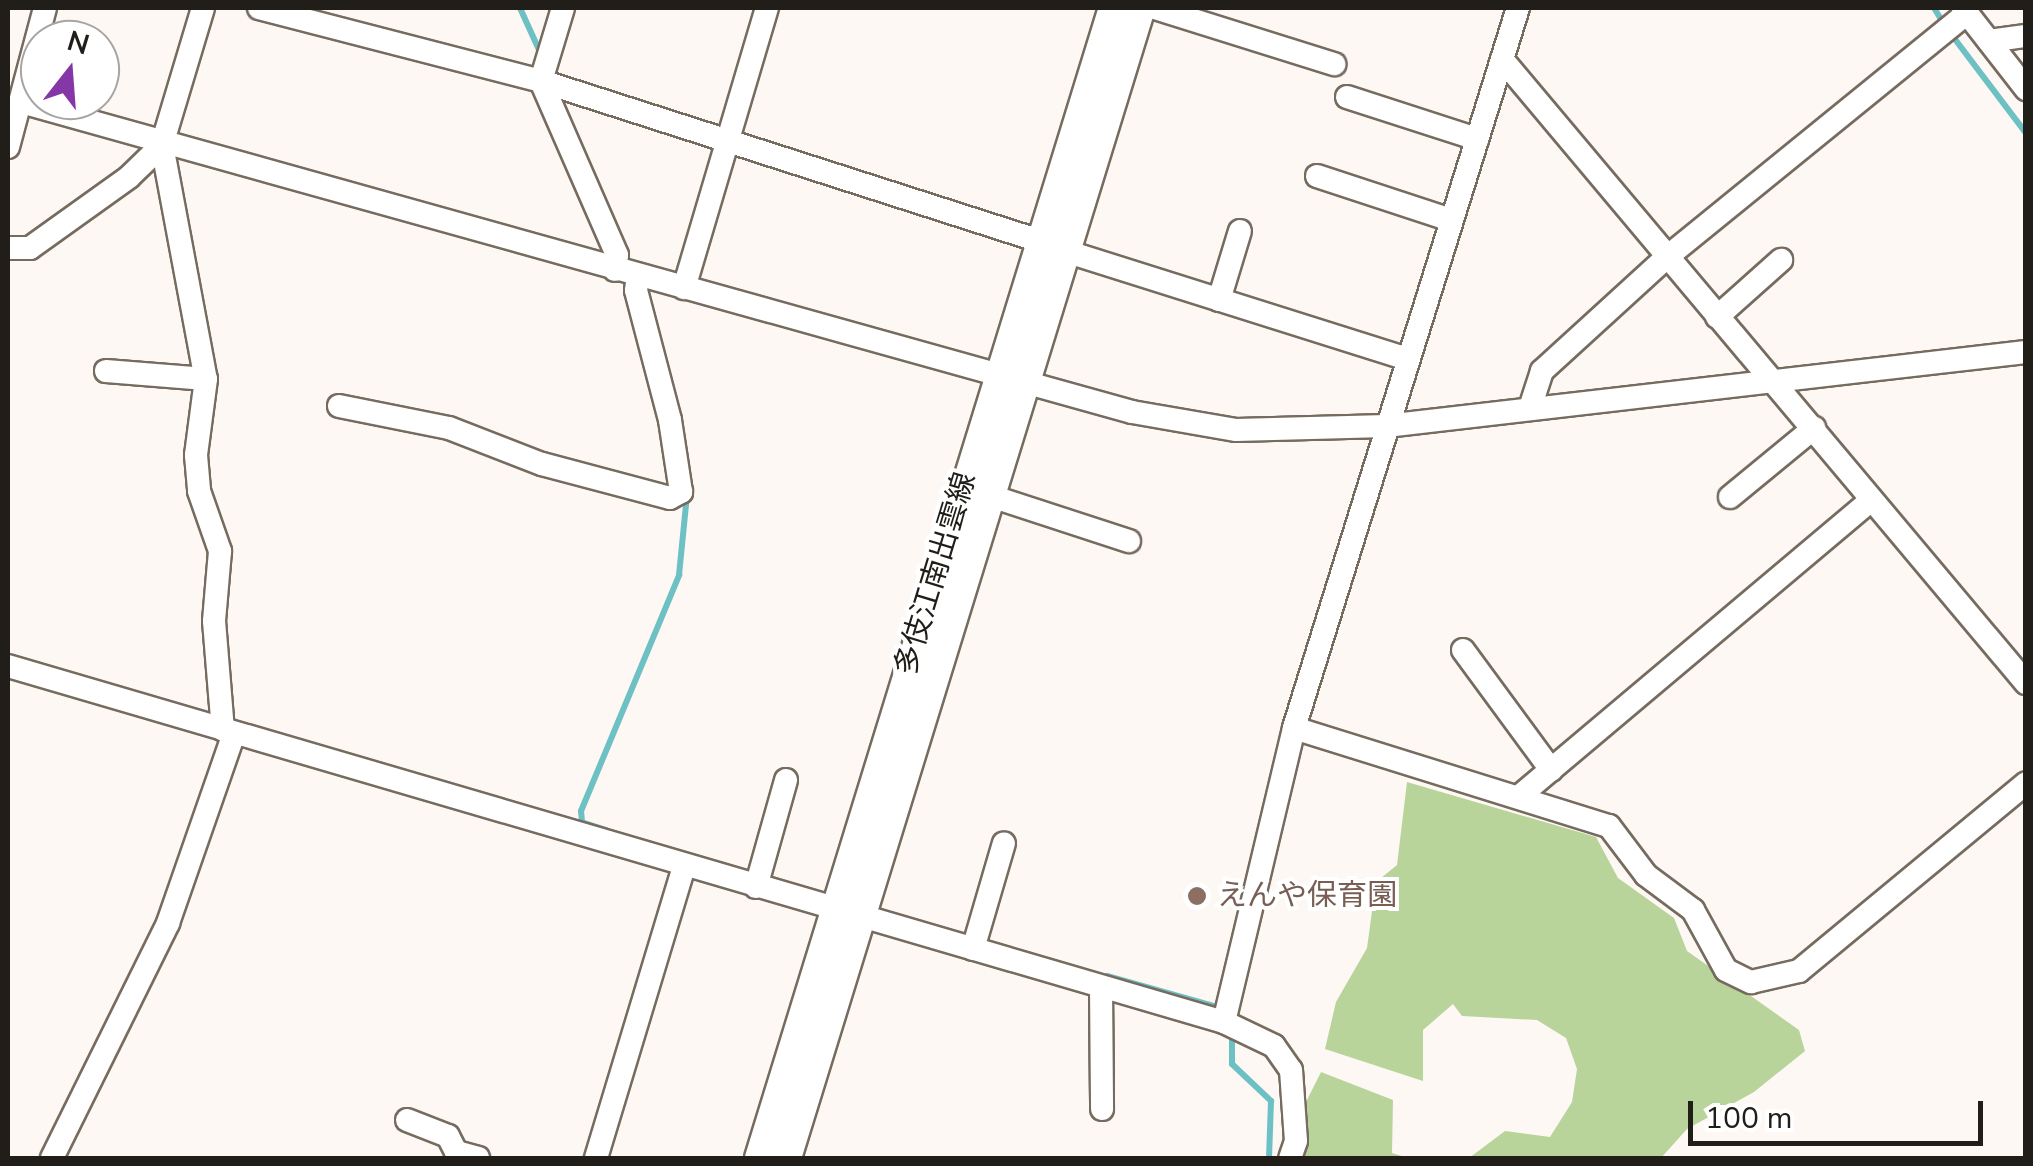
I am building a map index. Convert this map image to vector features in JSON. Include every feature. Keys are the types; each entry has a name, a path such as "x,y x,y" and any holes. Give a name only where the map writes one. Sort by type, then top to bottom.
{"main road":[{"name":"多伎江南出雲線","path":"787,1158 852,914 1052,246 1113,8"},
{"name":"多伎江南出雲線","path":"1052,246 1141,8"},
{"name":"多伎江南出雲線","path":"759,1158 852,914 994,497 1014,377"}],"street":[{"path":"52,1158 168,922 228,732 214,621 220,551 199,491 196,456 206,380 162,145 203,8"},
{"path":"259,8 541,80 726,143 1408,359"},
{"path":"339,406 449,428 542,464 670,498 681,492 627,273 541,80 563,8"},
{"path":"684,288 767,8"},
{"path":"1155,8 1334,64"},
{"path":"1224,1022 1294,728 1518,8"},
{"path":"1530,408 1542,370 1667,257 1965,10 2026,89"},
{"path":"1988,41 2026,36"},
{"path":"1502,59 2026,683"},
{"path":"1347,96 1477,139"},
{"path":"8,147 20,105"},
{"path":"80,120 1132,412 1236,430 1386,426 2026,352"},
{"path":"8,248 30,248 129,177 162,145"},
{"path":"1317,176 1452,220"},
{"path":"1219,300 1240,230"},
{"path":"1717,317 1781,260"},
{"path":"106,371 206,380"},
{"path":"1730,498 1814,428"},
{"path":"994,497 1129,541"},
{"path":"1522,794 1870,501"},
{"path":"1463,650 1551,770"},
{"path":"8,666 1224,1022 1274,1046 1291,1070 1296,1141 1290,1158"},
{"path":"1294,728 1522,794 1608,826 1646,875 1693,910 1726,970 1751,982 1799,971 2026,783"},
{"path":"756,887 786,780"},
{"path":"973,950 1004,842"},
{"path":"596,1158 684,866"},
{"path":"1101,987 1102,1109"},
{"path":"407,1120 448,1136 456,1152 478,1158"}],"green space":[{"path":"1407,782 1596,837 1618,878 1674,918 1687,951 1799,1030 1805,1051 1754,1092 1687,1129 1661,1158 1469,1158 1505,1131 1550,1137 1572,1102 1577,1069 1566,1038 1537,1020 1462,1016 1453,1004 1423,1030 1423,1081 1325,1049 1336,1002 1367,948 1376,882 1397,865"},
{"path":"1321,1072 1393,1100 1392,1153 1408,1158 1301,1158 1303,1108"}],"waterway":[{"path":"520,8 541,54"},
{"path":"1934,8 1944,24"},
{"path":"1951,34 2026,133"},
{"path":"606,830 582,822 581,811 679,575 687,495"},
{"path":"1107,976 1221,1008"},
{"path":"1232,1033 1232,1064 1271,1101 1269,1158"}],"place":[{"name":"えんや保育園","path":"1197,896"}]}
